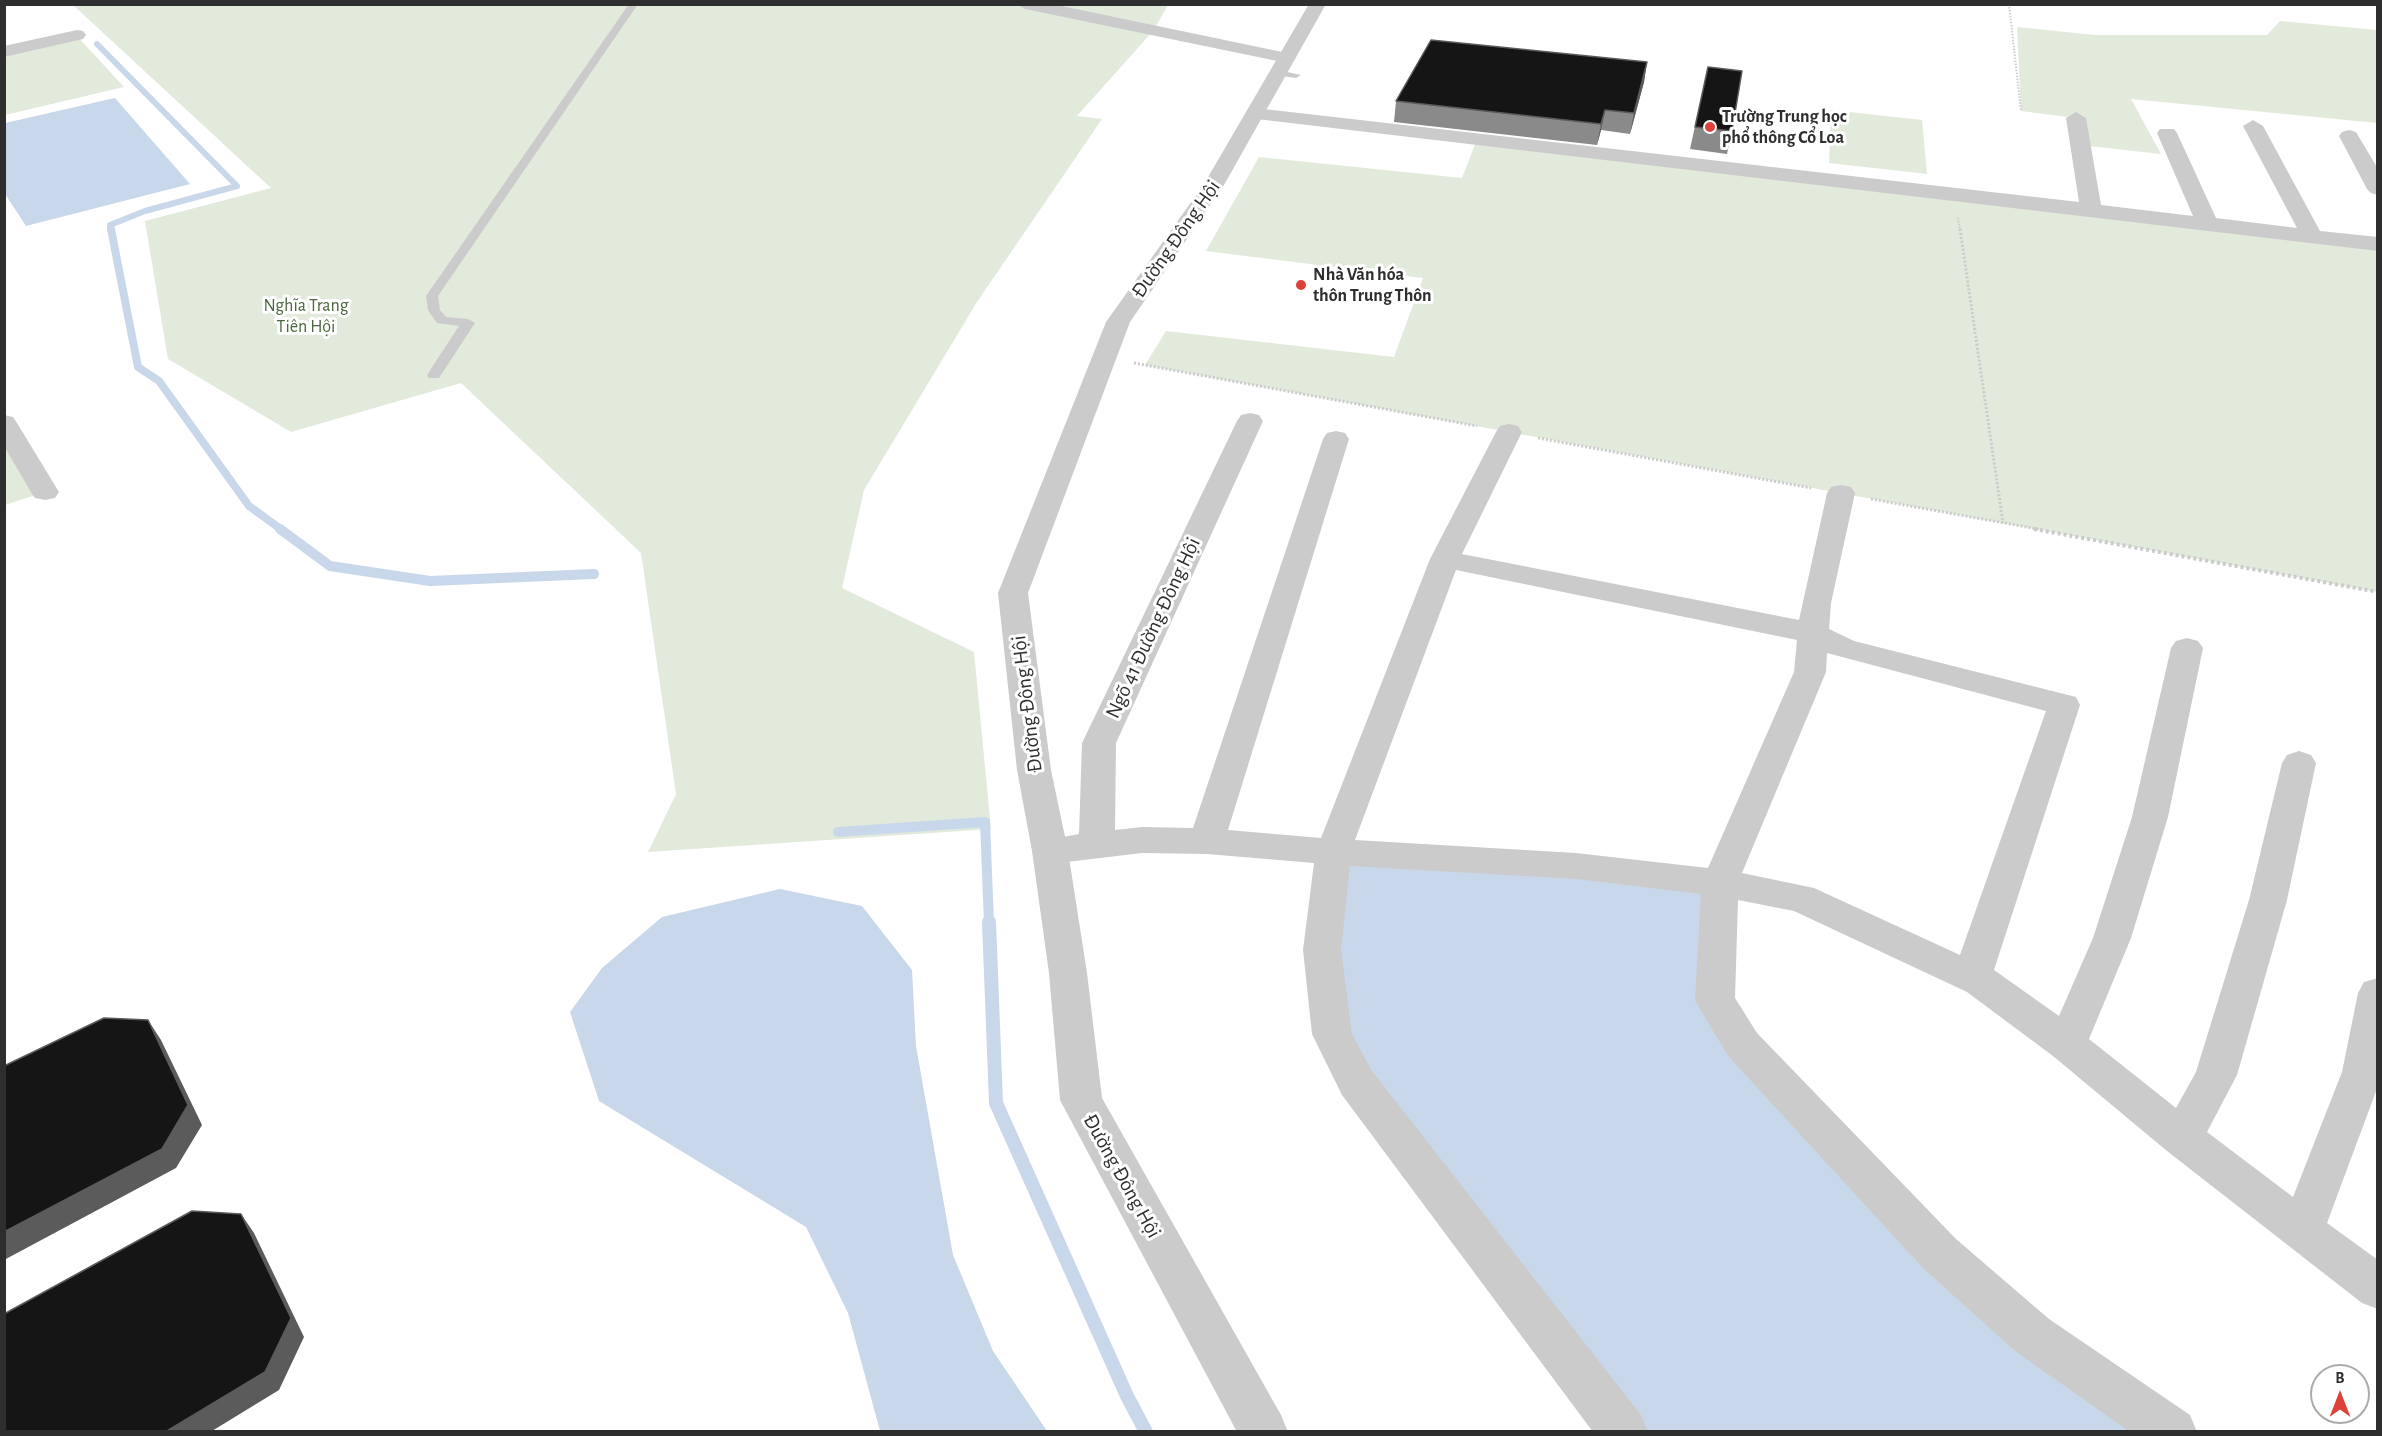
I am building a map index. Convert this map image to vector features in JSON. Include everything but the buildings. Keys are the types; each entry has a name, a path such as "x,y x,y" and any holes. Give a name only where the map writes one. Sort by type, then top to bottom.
{"street":[{"path":"1025,4 1287,69"},
{"name":"Đường Đông Hội","path":"1264,1431 1081,1100 1068,972 1050,851 1034,770 1013,593 1118,322 1214,185 1255,114 1287,69 1318,4"},
{"path":"4,52 77,36"},
{"path":"1255,114 1954,192 2091,212 2378,244"},
{"path":"2076,118 2091,212"},
{"path":"2253,126 2312,236"},
{"path":"2168,133 2208,224"},
{"path":"2349,136 2378,189"},
{"name":"Ngõ 41 Đường Đông Hội","path":"1097,846 1100,743 1250,421"},
{"path":"4,423 45,492"},
{"path":"1509,432 1445,559 1333,852 1322,950 1332,1034 1357,1083 1624,1431"},
{"path":"1207,841 1336,439"},
{"path":"1841,494 1816,603 1810,672 1720,883 1715,1000 1743,1045 1940,1254 2032,1335 2173,1431"},
{"path":"1445,559 1813,633 1843,648 2064,705 1972,977"},
{"path":"2067,1044 2112,938 2150,817 2187,648"},
{"path":"2182,1138 2216,1075 2268,900 2299,763"},
{"path":"1050,851 1143,840 1207,841 1333,852 1576,866 1720,883 1801,898 1981,981 2067,1044 2182,1138 2378,1288"},
{"path":"2302,1230 2362,1072 2378,993"}],"lane":[{"path":"434,375 468,323 442,320 434,310 432,296 634,4"}],"path":[{"path":"2009,4 2021,111"},
{"path":"1954,192 2003,523"},
{"path":"1103,358 2378,592"}],"green space":[{"name":"Nghĩa Trang Tiên Hội","path":"73,5 1168,5 1153,31 1077,116 1102,119 977,302 864,490 842,588 974,652 991,829 648,852 676,794 641,553 461,383 291,432 168,359 145,221 271,188"},
{"path":"2280,21 2377,30 2377,123 2131,99 2161,154 2080,145 2076,118 2021,111 2017,27 2095,35 2267,35"},
{"path":"77,36 124,87 5,115 4,52"},
{"path":"1831,110 1922,120 1927,174 1829,163"},
{"path":"1477,139 2377,243 2377,592 1145,365 1166,331 1394,357 1423,278 1206,251 1259,157 1462,178"},
{"path":"4,423 45,492 5,505 4,505"}],"water":[{"path":"115,98 190,184 26,226 5,194 5,123"},
{"path":"1333,852 1720,883 1715,1000 1809,1112 2173,1431 1624,1431 1357,1083 1322,950"},
{"path":"780,889 862,906 912,970 916,1046 953,1255 993,1351 1047,1431 880,1431 848,1313 806,1227 599,1101 570,1012 602,968 662,917"}],"waterway":[{"path":"97,44 237,186 145,211 110,225 111,230"},
{"path":"111,229 138,367 159,381 249,506 282,530"},
{"path":"280,529 330,566 430,581 594,574"},
{"path":"838,832 985,822 989,923"},
{"path":"989,922 996,1103 1127,1396 1146,1432"}],"place":[{"name":"Trường Trung học phổ thông Cổ Loa","path":"1710,127"},
{"name":"Nhà Văn hóa thôn Trung Thôn","path":"1301,285"}]}
